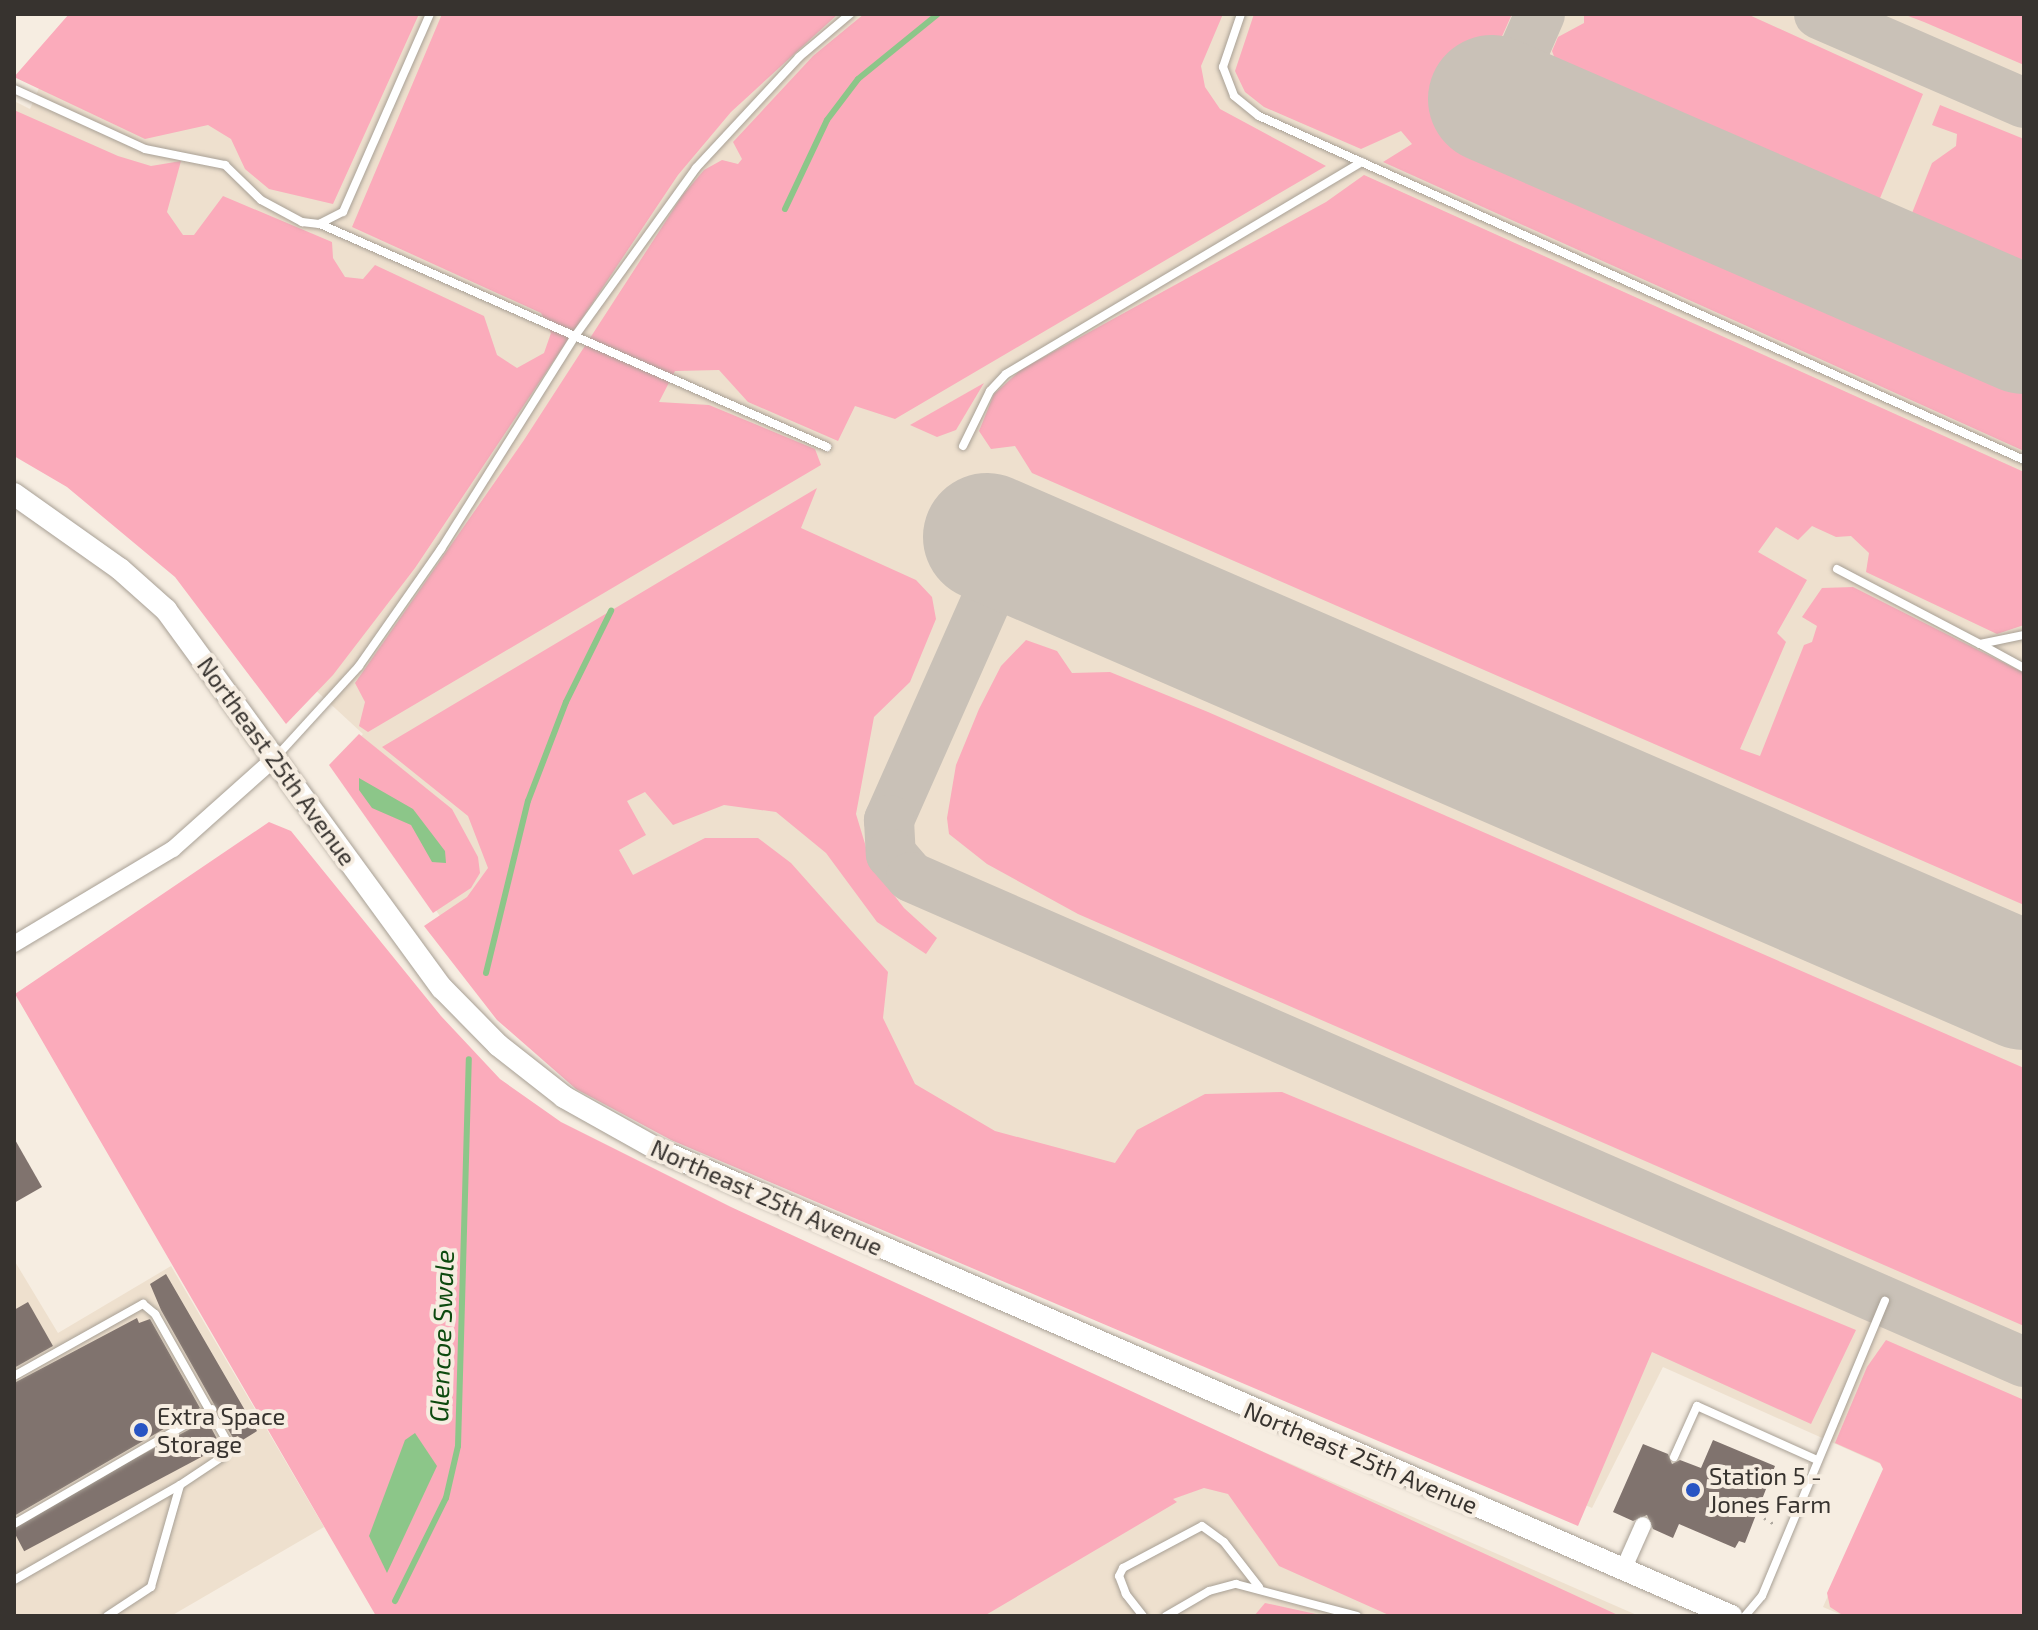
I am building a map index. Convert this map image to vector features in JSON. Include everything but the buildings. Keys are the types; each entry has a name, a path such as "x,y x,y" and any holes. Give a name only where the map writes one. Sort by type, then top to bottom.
{"main road":[{"name":"Northeast 25th Avenue","path":"14,494 120,569 166,610 459,1008 519,1064 611,1126 1731,1616"}],"street":[{"path":"14,944 173,849 276,757"},
{"path":"1623,1570 1643,1525"}],"lane":[{"path":"319,224 334,219 347,204 430,14"},
{"path":"276,757 359,666 441,549 575,336 696,168 799,57 850,14"},
{"path":"1241,14 1225,51 1223,67 1234,96 1259,116 2024,460"},
{"path":"14,89 145,149 225,165 261,200 302,222 319,224 827,447"},
{"path":"963,446 990,391 1006,374 1362,162"},
{"path":"1837,569 2024,668"},
{"path":"1980,644 2024,635"},
{"path":"1745,1616 1762,1596 1885,1301"},
{"path":"14,1376 143,1304 155,1314 212,1409 229,1445 180,1485 14,1580"},
{"path":"1674,1457 1697,1406 1817,1460"},
{"path":"14,1524 212,1409"},
{"path":"107,1616 151,1587 180,1485"},
{"path":"1143,1616 1122,1585 1123,1568 1202,1526 1224,1542 1259,1587"},
{"path":"1166,1616 1218,1588 1259,1587 1357,1616"}],"path":[{"path":"1764,1518 1776,1525"}],"shaded area":[{"path":"69,14 419,14 333,204 269,189 245,169 231,139 208,125 145,139 14,77"},
{"path":"85,14 2024,14 2024,1616 1844,1616 1823,1607 1885,1466 1663,1367 1592,1508 1459,1449 440,916 333,767 363,734 230,611 14,431 14,101 30,109 46,72"},
{"path":"442,14 838,14 731,112 678,175 415,568 333,675 286,724 175,577 67,487 14,456 14,110 118,156 151,166 181,161 167,212 183,235 194,235 223,196 332,242 333,258 345,277 363,279 375,265 484,316 497,355 517,368 544,353 551,333 541,313 352,227"},
{"path":"864,14 1223,14 1201,66 1205,87 1220,109 1326,166 895,419 855,406 838,441 748,402 719,370 675,371 659,402 709,405 815,449 821,465 368,732 359,726 365,702 355,683 524,440 682,196 704,170 722,160 738,164 742,159 733,142 813,56"},
{"path":"1254,14 1512,14 1461,128 2024,376 2024,451 1383,162 1412,144 1401,131 1361,149 1264,107 1245,92 1235,71"},
{"path":"1584,14 1747,14 1923,94 1871,220 1601,103 1583,74 1558,67 1552,51 1558,37 1584,23"},
{"path":"1903,14 2024,14 2024,65 1924,22"},
{"path":"1940,105 2024,139 2024,286 1904,233 1932,163 1956,146 1957,134 1932,125"},
{"path":"1364,175 2024,472 2024,625 1997,634 1866,572 1869,553 1851,536 1836,537 1812,526 1798,540 1776,527 1758,552 1807,580 1777,633 1786,642 1740,749 1760,756 1804,645 1812,642 1817,626 1802,617 1822,588 1853,587 2024,673 2024,905 1032,473 1015,446 991,449 979,431 994,394 1022,369 1326,202"},
{"path":"984,383 956,430 937,437 910,425"},
{"path":"817,488 801,528 916,580 932,597 936,619 910,682 874,717 856,814 872,867 904,908 937,938 926,954 877,922 826,853 776,812 724,805 673,825 645,792 627,801 646,835 619,850 633,875 705,838 758,838 791,863 888,972 883,1018 915,1084 995,1131 1115,1163 1137,1130 1205,1094 1282,1092 1856,1330 1811,1424 1652,1352 1578,1526 671,1140 576,1089 497,1020 424,926 467,897 488,868 468,816 382,747"},
{"path":"1026,640 1057,651 1072,673 1110,672 1208,712 2024,1068 2024,1326 1078,914 987,864 949,834 947,818 956,765 1001,666"},
{"path":"359,734 452,809 478,857 480,873 471,888 433,913 329,765"},
{"path":"359,778 413,809 445,851 446,863 432,862 411,825 372,808 359,790"},
{"path":"269,822 291,831 441,1016 500,1079 561,1122 731,1207 1620,1616 1391,1616 1279,1566 1228,1494 1204,1488 1173,1499 1177,1502 984,1616 376,1616 15,994"},
{"name":"Extra Space Storage","path":"14,1260 58,1333 171,1266 324,1527 171,1616 14,1616"},
{"path":"1886,1340 2024,1400 2024,1616 1844,1616 1830,1607 1827,1593 1883,1469 1880,1463 1835,1443 1867,1367"},
{"path":"1214,1430 1639,1616 890,1616"},
{"path":"415,1433 437,1466 387,1573 369,1536 405,1440"},
{"path":"1265,1603 1316,1614 1321,1616 1254,1616"}],"waterway":[{"name":"Glencoe Swale","path":"785,209 827,120 858,79 938,14"},
{"name":"Glencoe Swale","path":"486,973 528,801 566,702 611,611"},
{"name":"Glencoe Swale","path":"395,1601 446,1498 458,1446 469,1059"}],"taxiway":[{"path":"1501,103 1540,14"},
{"path":"1819,14 2024,103"},
{"path":"1010,547 889,820 891,854 911,877 2024,1362"}],"runway":[{"path":"1492,99 2024,330"},
{"path":"987,537 2024,986"}],"place":[{"name":"Extra Space Storage","path":"141,1430"},
{"name":"Station 5 - Jones Farm","path":"1693,1490"}]}
